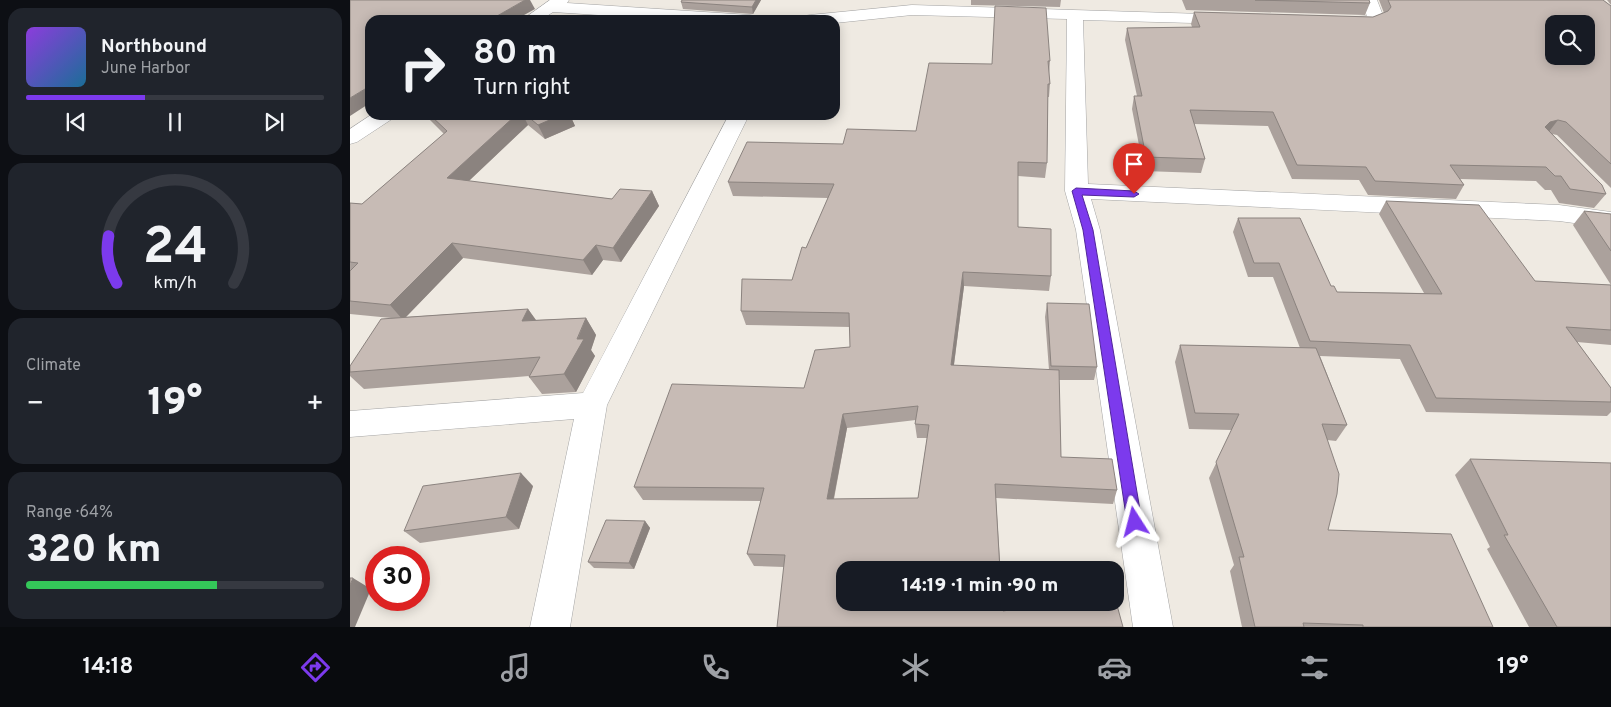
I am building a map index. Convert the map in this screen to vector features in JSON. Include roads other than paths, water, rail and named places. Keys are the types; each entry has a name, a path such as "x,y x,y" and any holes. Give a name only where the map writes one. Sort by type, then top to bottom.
{"street":[{"path":"1329,21 1368,22 1376,18 1369,0"},
{"path":"538,15 556,4 689,15"},
{"path":"840,17 912,10 1251,19"},
{"path":"1075,15 1076,191 1088,230 1153,627"},
{"path":"350,138 377,120"},
{"path":"550,627 592,405 737,120"},
{"path":"1076,191 1559,213 1611,219 1604,196"},
{"path":"350,424 592,405"}]}
